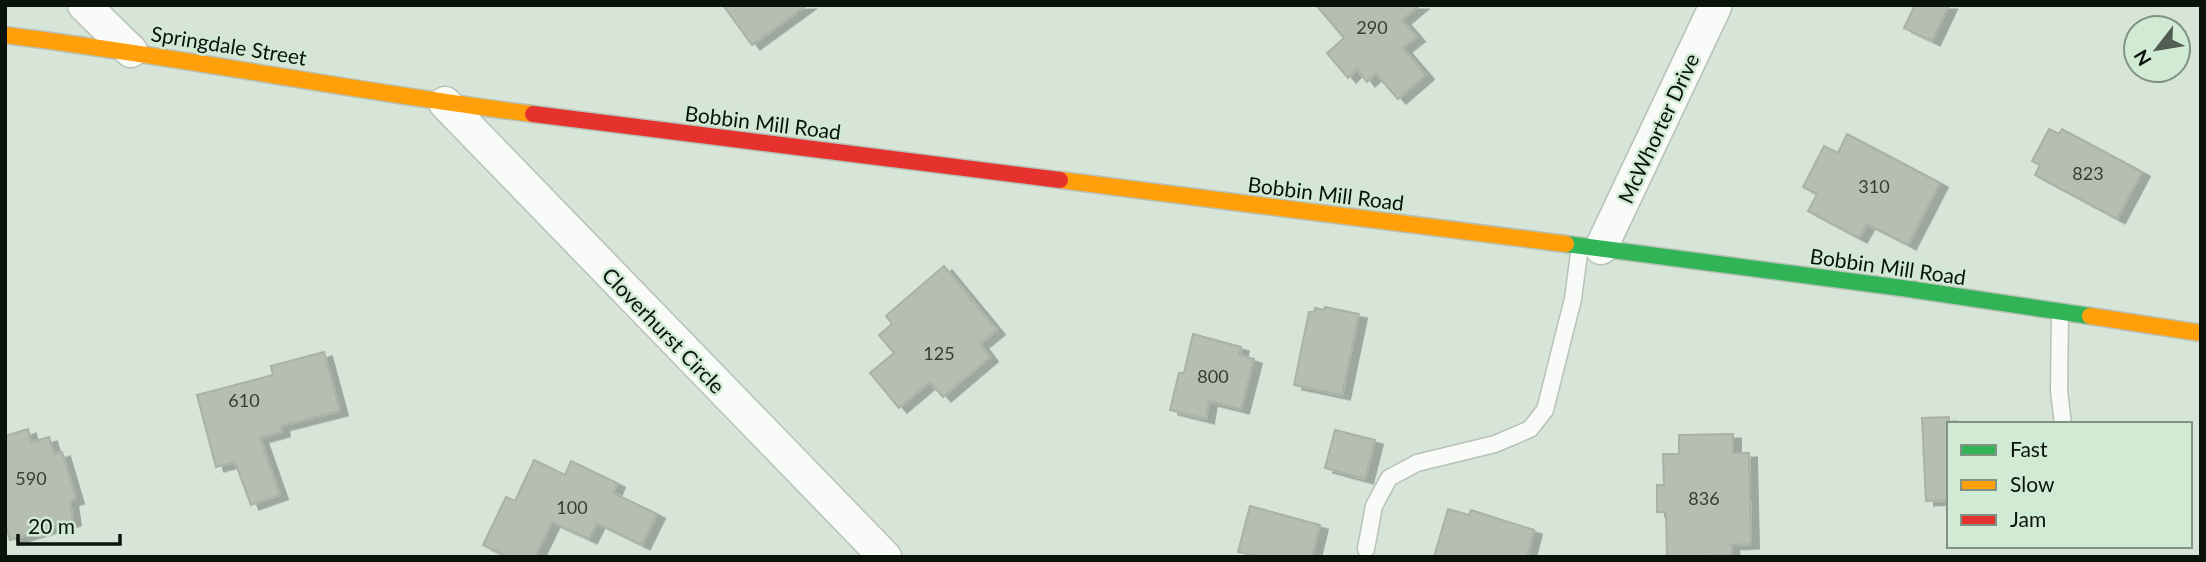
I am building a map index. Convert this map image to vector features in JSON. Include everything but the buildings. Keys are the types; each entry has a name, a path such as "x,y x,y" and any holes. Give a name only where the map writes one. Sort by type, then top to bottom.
{"street":[{"path":"84,5 131,51"},
{"name":"McWhorter Drive","path":"1590,247 1715,6"},
{"name":"Springdale Street","path":"5,35 131,51 444,103"},
{"name":"Bobbin Mill Road","path":"444,103 1590,247 2201,333"},
{"name":"Cloverhurst Circle","path":"444,103 885,557"}],"lane":[{"path":"1366,549 1374,506 1389,478 1417,463 1495,444 1530,429 1545,410 1573,299 1590,247"},
{"path":"2060,312 2059,391 2063,422"}],"traffic: fast":[{"path":"1566,244 1902,288 2090,316"}],"traffic: slow":[{"path":"5,35 533,114"},
{"path":"1060,180 1566,244"},
{"path":"2090,316 2201,333"}],"traffic: jam":[{"path":"533,114 1060,180"}]}
